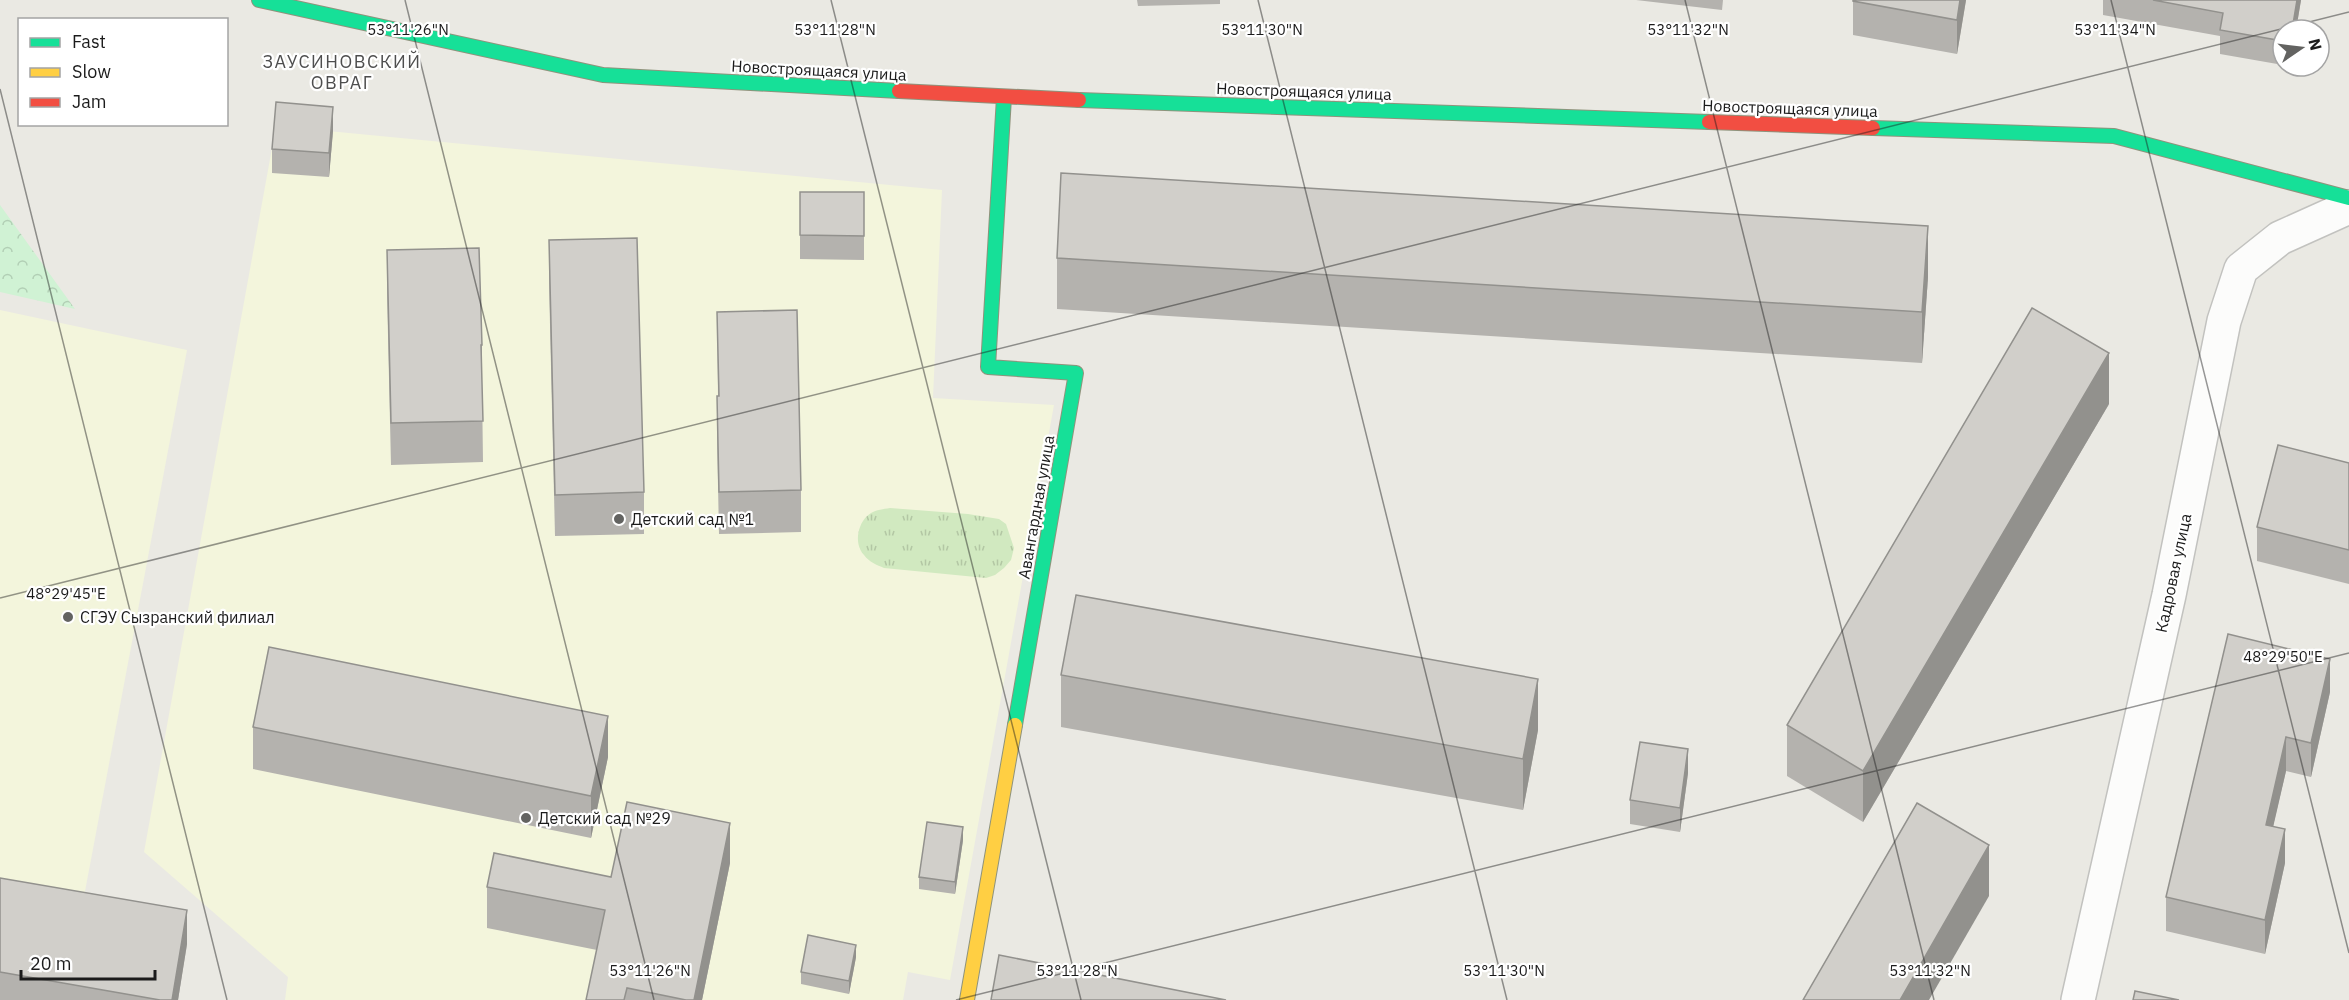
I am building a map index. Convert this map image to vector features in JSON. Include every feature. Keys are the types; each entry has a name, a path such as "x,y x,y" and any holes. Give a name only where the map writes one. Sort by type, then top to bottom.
{"street":[{"name":"Новостроящаяся улица","path":"259,0 603,75 1004,97 2114,136 2349,198"},
{"name":"Авангардная улица","path":"967,1000 1076,373 988,367 1004,97"},
{"name":"Кадровая улица","path":"2078,1000 2169,595 2224,321 2241,268 2280,238 2349,207"}],"shaded area":[{"name":"Детский сад №1","path":"276,126 942,190 933,398 1054,405 950,980 908,972 903,1000 285,1000 288,977 144,852"},
{"name":"СГЭУ Сызранский филиал","path":"0,310 187,350 83,902 0,884"}],"green space":[{"path":"0,205 75,309 0,292"},
{"path":"890,508 968,514 999,519 1006,524 1014,548 1011,560 995,575 986,578 881,567 868,560 861,550 858,532 863,521 871,513"}],"building":[{"path":"1853,0 1960,0 1957,20"},
{"path":"2153,0 2297,0 2294,18 2271,18 2271,39 2220,30 2223,13"},
{"path":"276,102 333,107 329,153 272,149"},
{"path":"1061,173 1928,226 1922,312 1057,258"},
{"path":"800,192 864,192 864,236 800,235"},
{"path":"637,238 644,492 555,495 549,240"},
{"path":"479,248 483,421 391,423 387,250"},
{"path":"2032,308 2109,353 1863,771 1787,725"},
{"path":"797,310 801,490 719,492 717,312"},
{"path":"2278,445 2349,463 2349,550 2257,527"},
{"path":"1076,595 1538,679 1523,759 1061,675"},
{"path":"2228,634 2330,659 2311,743 2286,737 2266,825 2285,829 2265,920 2166,897"},
{"path":"269,647 608,716 591,796 253,727"},
{"path":"1640,742 1688,749 1680,808 1630,800"},
{"path":"627,802 730,823 694,1000 627,988 624,1000 586,1000 605,910 487,887 494,853 611,877"},
{"path":"1917,803 1989,845 1900,1000 1803,1000"},
{"path":"927,822 963,827 955,882 919,877"},
{"path":"0,878 187,910 172,1000 160,1000 0,972"},
{"path":"808,935 856,945 849,981 801,972"},
{"path":"999,955 1226,1000 991,1000"},
{"path":"2135,991 2179,1000 2133,1000"}],"traffic: fast":[{"path":"259,0 603,75 899,91"},
{"path":"1004,97 988,367 1076,373 1015,725"},
{"path":"1079,100 1709,122"},
{"path":"1873,128 2114,136 2349,198"}],"traffic: slow":[{"path":"967,1000 1015,725"}],"traffic: jam":[{"path":"899,91 1079,100"},
{"path":"1709,122 1873,128"}],"place":[{"name":"Детский сад №1","path":"619,519"},
{"name":"СГЭУ Сызранский филиал","path":"68,617"},
{"name":"Детский сад №29","path":"526,818"}],"district":[{"name":"ЗАУСИНОВСКИЙ ОВРАГ","path":"342,72"}]}
